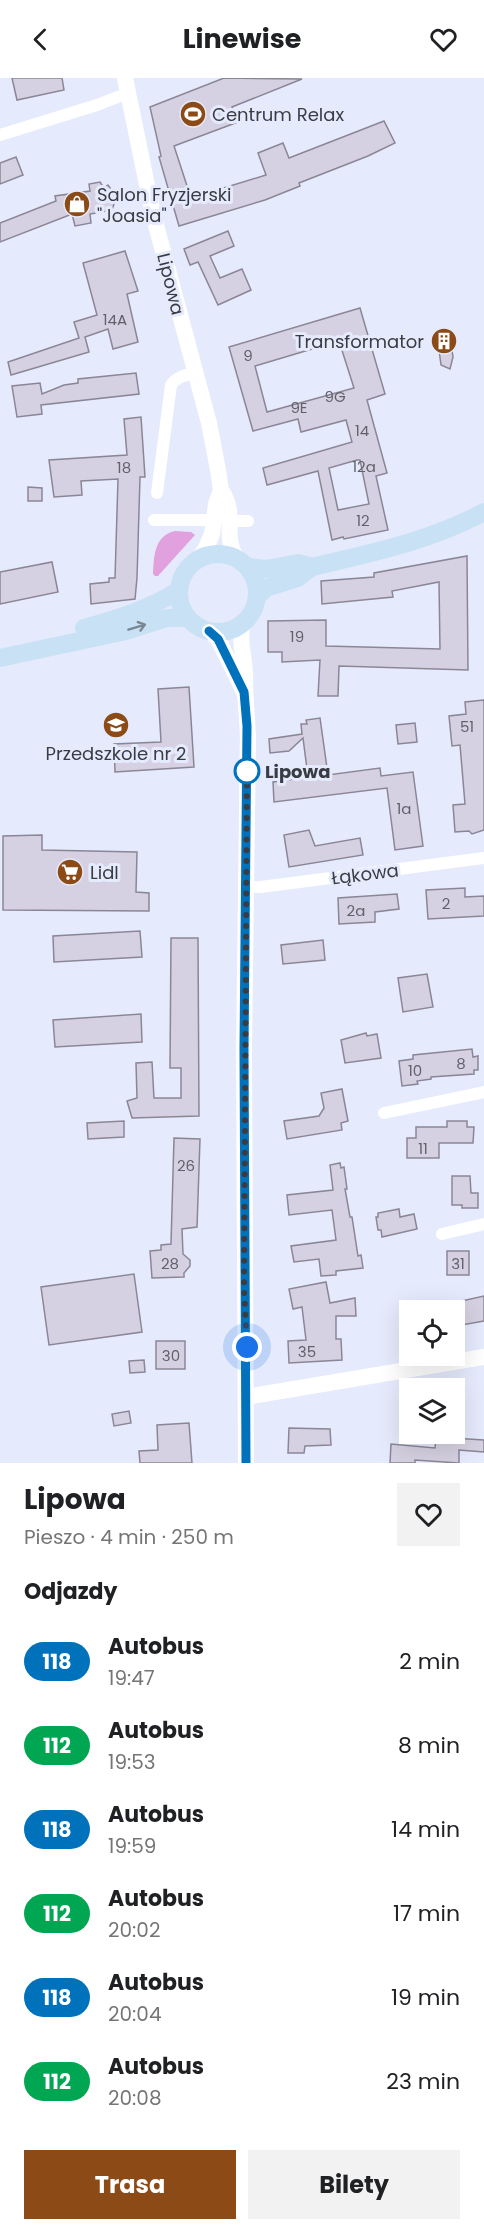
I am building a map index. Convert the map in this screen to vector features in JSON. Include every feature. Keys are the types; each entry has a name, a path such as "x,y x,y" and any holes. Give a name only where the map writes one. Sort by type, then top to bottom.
{"main road":[{"path":"257,597 266,588 298,578 312,567 379,552 425,538 459,525 484,512"},
{"path":"242,562 254,577 257,597 254,609 243,623 227,631 209,631 194,624 182,609 179,590 185,571 199,558 218,553 266,569 298,563 312,567"},
{"path":"0,646 113,620 156,604 179,590"},
{"path":"0,658 126,631 167,618 188,618"}],"street":[{"path":"0,135 97,105 126,85"},
{"name":"Lipowa","path":"126,85 153,214 209,423 221,489 228,499 230,544 242,562"},
{"path":"157,493 171,386 183,376 194,373"},
{"name":"Lipowa","path":"199,558 211,539 216,504 221,489"},
{"path":"154,520 209,520"},
{"path":"234,521 248,521"},
{"path":"243,623 241,639 248,737 244,1289 246,1463"},
{"path":"209,631 218,639 244,692"},
{"name":"Łąkowa","path":"246,888 484,858"},
{"path":"384,1113 484,1092"},
{"path":"442,1234 484,1224"},
{"path":"246,1397 484,1357"}],"shaded area":[{"path":"175,531 191,532 195,535 158,576 155,576 153,574 156,548 163,537"}],"building":[{"path":"12,78 62,78 64,90 17,100"},
{"path":"224,78 302,79 232,107 238,122 174,146 191,198 266,175 258,153 283,143 289,158 384,121 395,143 299,183 300,186 265,200 179,226 159,157 161,156 150,107"},
{"path":"16,157 23,175 0,184 0,163"},
{"path":"100,182 104,188 108,185 114,193 115,201 112,210 90,214 91,223 75,226 72,214 0,242 0,223 56,201 55,196 90,191 89,184"},
{"path":"228,231 234,246 210,256 220,278 242,269 251,290 218,305 198,262 190,265 184,249"},
{"path":"125,251 138,291 127,294 138,342 113,349 108,329 85,337 89,352 11,375 8,362 79,338 74,322 97,315 83,263"},
{"path":"360,308 385,394 367,400 387,473 376,476 388,530 332,540 318,471 267,485 263,468 352,442 346,420 301,432 298,419 253,431 229,347","holes":["339,341 354,388 267,412 255,366","360,460 369,504 338,510 329,468"]},
{"path":"449,332 453,357 450,369 441,365 437,335"},
{"path":"136,373 139,394 41,405 42,414 17,417 12,386 40,383 42,394 64,385 78,383 78,379"},
{"path":"141,417 145,477 140,477 135,599 91,604 90,584 109,582 109,578 115,578 118,479 81,481 82,495 54,497 49,460 127,455 124,419"},
{"path":"28,487 42,488 42,501 28,501"},
{"path":"467,556 468,670 339,666 338,696 318,696 320,660 282,662 282,652 268,652 268,621 326,620 326,646 440,649 439,582 392,591 393,597 322,604 321,581 374,577 374,573"},
{"path":"52,562 58,592 0,604 0,572"},
{"path":"189,687 194,767 115,772 114,744 161,742 158,689"},
{"path":"484,700 484,830 472,834 469,831 455,832 453,805 465,804 460,745 452,746 449,716 466,714 465,702"},
{"path":"320,718 328,775 380,768 381,776 413,772 423,846 395,850 387,788 274,802 273,782 308,777 303,738 289,751 270,753 269,739 302,734 301,724 307,724 306,720"},
{"path":"415,723 417,742 398,744 396,725"},
{"path":"309,830 315,846 360,838 363,855 289,867 284,835"},
{"name":"Lidl","path":"42,835 42,850 137,852 136,892 149,893 149,911 3,910 3,836"},
{"path":"465,888 465,897 484,896 484,916 428,919 426,890"},
{"path":"397,894 399,909 375,912 375,922 339,924 338,898"},
{"path":"140,931 142,957 54,962 53,936"},
{"path":"171,938 198,938 199,1116 132,1118 127,1101 137,1098 136,1063 152,1062 154,1098 181,1098 181,1068 170,1068"},
{"path":"323,940 325,960 283,964 281,945"},
{"path":"427,974 433,1007 403,1012 398,978"},
{"path":"141,1014 142,1042 55,1047 53,1020"},
{"path":"366,1033 367,1036 377,1034 381,1058 345,1063 341,1040"},
{"path":"472,1049 473,1057 478,1056 478,1070 474,1070 474,1074 431,1077 431,1079 417,1081 418,1084 402,1086 399,1061 413,1059 413,1055"},
{"path":"342,1089 348,1121 341,1123 342,1130 287,1139 284,1121 319,1116 324,1108 321,1093"},
{"path":"124,1121 124,1137 88,1139 87,1123"},
{"path":"447,1121 467,1121 467,1127 474,1127 473,1143 439,1143 439,1158 407,1158 407,1138 416,1138 416,1127 447,1127"},
{"path":"174,1138 200,1139 197,1227 182,1229 183,1254 190,1260 190,1266 184,1273 184,1277 152,1278 150,1251 161,1250 161,1245 171,1244"},
{"path":"340,1163 341,1168 344,1167 350,1217 352,1217 358,1256 361,1255 363,1268 336,1271 336,1275 321,1276 319,1259 294,1262 291,1246 336,1240 332,1210 289,1215 287,1195 333,1190 330,1165"},
{"path":"452,1176 470,1176 471,1193 478,1193 478,1208 462,1208 462,1205 452,1205"},
{"path":"399,1209 400,1217 414,1214 417,1229 382,1237 381,1230 378,1230 376,1217 378,1213"},
{"path":"447,1251 469,1251 469,1275 447,1275"},
{"path":"134,1274 142,1332 49,1345 41,1287"},
{"path":"326,1282 330,1303 355,1298 356,1316 336,1316 336,1339 341,1339 342,1360 289,1363 288,1341 306,1340 302,1307 293,1309 289,1289"},
{"path":"484,1296 484,1321 465,1324 465,1300"},
{"path":"156,1341 185,1341 185,1369 156,1369"},
{"path":"144,1360 145,1372 130,1373 129,1361"},
{"path":"129,1411 131,1423 114,1426 112,1414"},
{"path":"189,1423 192,1463 140,1463 139,1451 158,1450 157,1425"},
{"path":"289,1428 330,1429 331,1445 305,1446 304,1453 288,1453"},
{"path":"465,1439 484,1440 484,1452 459,1450 459,1463 415,1460 415,1463 390,1463 391,1444 435,1448 435,1444 465,1444"}],"bus line":[{"name":"118","path":"209,631 218,639 244,692 247,726 244,1049 246,1463"}],"place":[{"name":"Centrum Relax","path":"193,114"},
{"name":"Salon Fryzjerski \"Joasia\"","path":"77,204"},
{"name":"Transformator","path":"444,341"},
{"name":"Przedszkole nr 2","path":"116,725"},
{"name":"Lipowa","path":"247,771"},
{"name":"Lidl","path":"70,872"}],"route":[{"path":"247,771 244,1289 247,1347"}]}
